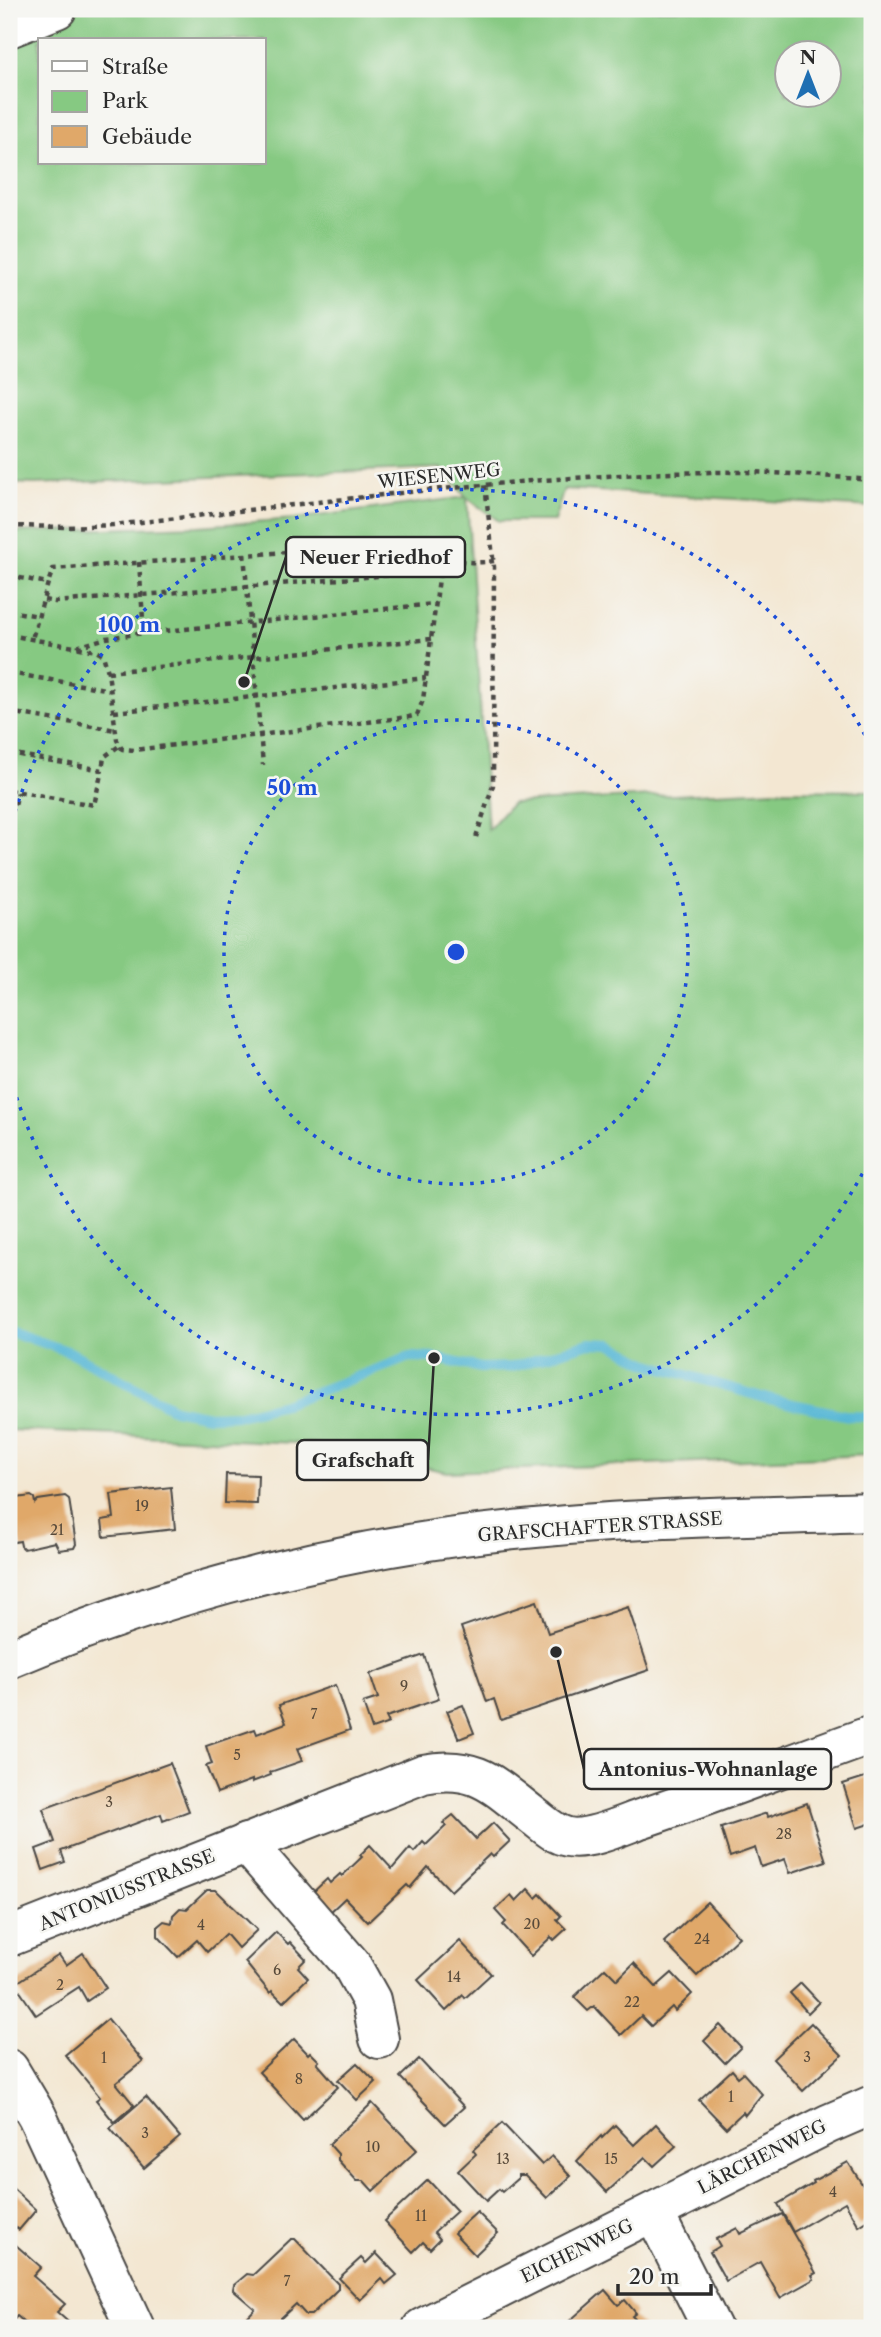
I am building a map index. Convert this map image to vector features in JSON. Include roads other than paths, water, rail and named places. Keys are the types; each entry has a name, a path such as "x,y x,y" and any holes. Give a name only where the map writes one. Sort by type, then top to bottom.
{"street":[{"path":"9,28 57,9"},
{"name":"GRAFSCHAFTER STRASSE","path":"9,1660 142,1609 278,1571 351,1554 534,1528 657,1519 872,1512"},
{"name":"ANTONIUSSTRASSE","path":"9,1937 423,1774 451,1770 478,1775 559,1835 571,1838 663,1812 872,1735"},
{"path":"246,1843 351,1965 364,1984 371,2000 379,2039"},
{"path":"9,2069 23,2124 135,2328"},
{"name":"LÄRCHENWEG","path":"654,2213 828,2124 872,2105"},
{"name":"EICHENWEG","path":"422,2328 654,2213 712,2328"}],"waterway":[{"path":"9,1331 70,1352 174,1409 209,1416 239,1415 284,1404 410,1357 434,1358 481,1368 513,1367 589,1343 612,1344 646,1363 765,1398 849,1416 872,1417"}],"place":[{"name":"Neuer Friedhof","path":"244,682"},
{"name":"Grafschaft","path":"434,1358"},
{"name":"Antonius-Wohnanlage","path":"556,1652"}]}
